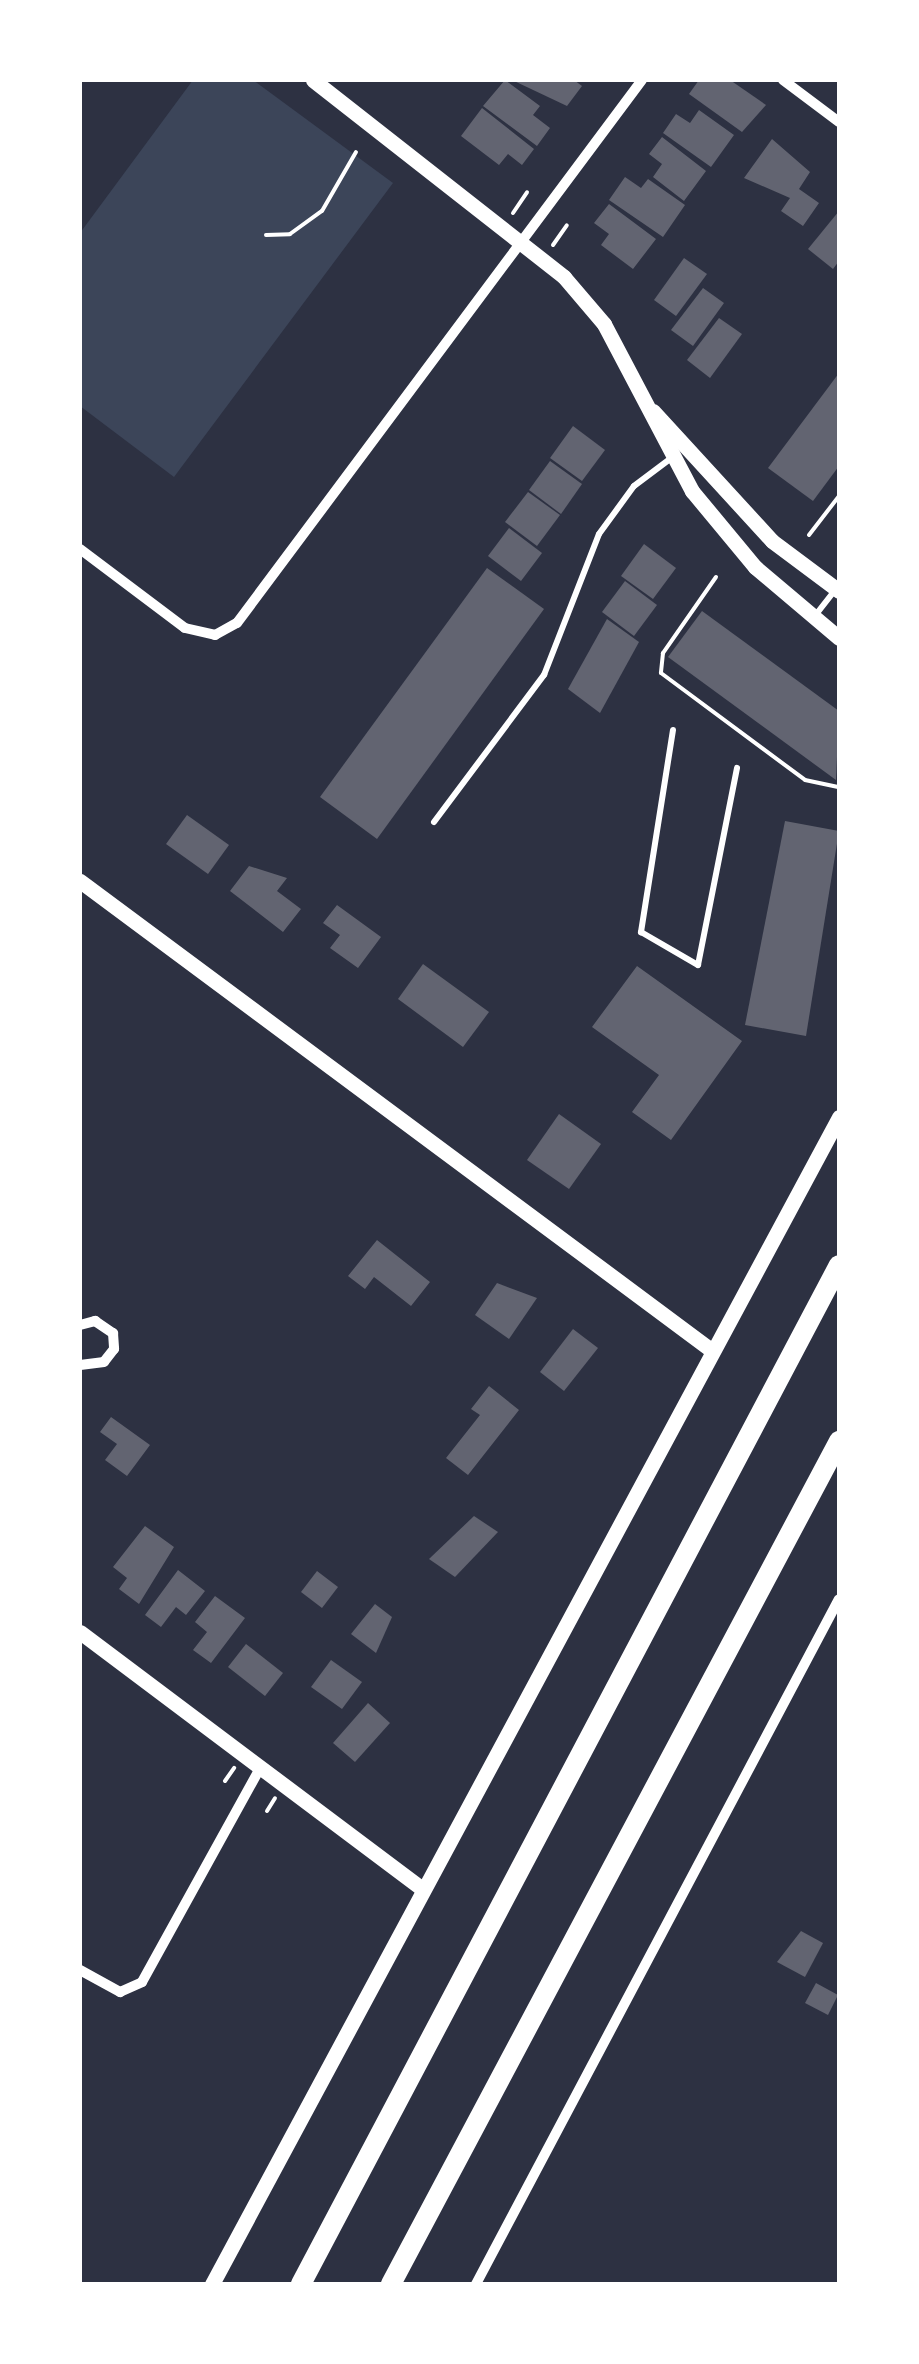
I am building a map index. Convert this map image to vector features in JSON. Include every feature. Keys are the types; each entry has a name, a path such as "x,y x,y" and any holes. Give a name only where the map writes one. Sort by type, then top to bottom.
{"main road":[{"path":"301,2284 839,1266"},
{"path":"391,2284 839,1441"}],"street":[{"path":"312,80 524,237 604,324 650,408 671,460 722,530 839,638"},
{"path":"80,549 185,628 215,635 237,623 642,80"},
{"path":"783,80 839,122"},
{"path":"650,408 772,541 837,590"},
{"path":"80,881 710,1349"},
{"path":"212,2284 710,1349 839,1117"},
{"path":"80,1324 96,1320 113,1333 114,1348 104,1362 80,1365"},
{"path":"476,2284 839,1599"},
{"path":"80,1632 423,1890"},
{"path":"80,1970 120,1992 142,1982 260,1768"}],"lane":[{"path":"434,822 544,675 599,534 634,486 671,460 685,444"},
{"path":"814,618 837,590"},
{"path":"673,730 641,932 698,965 738,768"}],"path":[{"path":"266,235 290,234 322,211 356,152"},
{"path":"809,536 839,496"},
{"path":"716,577 663,654 661,673 805,780 839,787"}],"shaded area":[{"path":"193,80 253,80 393,183 174,477 80,406 80,233"}],"building":[{"path":"505,80 540,106 533,115 550,128 537,146 483,106"},
{"path":"512,80 574,80 582,86 567,106"},
{"path":"699,80 730,80 766,105 742,132 689,94"},
{"path":"482,108 534,149 522,165 508,154 499,165 461,136"},
{"path":"699,110 734,135 711,167 663,133 676,114 690,123"},
{"path":"662,137 706,171 684,201 653,177 662,164 649,154"},
{"path":"772,139 810,172 799,189 819,203 803,226 781,211 790,198 744,178"},
{"path":"625,177 641,188 648,179 685,205 663,237 609,200"},
{"path":"609,204 656,239 633,269 601,245 609,234 594,223"},
{"path":"839,211 839,261 833,269 808,249"},
{"path":"684,258 707,274 676,316 654,300"},
{"path":"703,288 724,303 693,346 671,330"},
{"path":"719,318 742,334 710,378 687,360"},
{"path":"839,373 839,466 813,501 768,468"},
{"path":"573,426 605,450 582,481 550,458"},
{"path":"550,461 582,484 561,514 529,490"},
{"path":"528,492 560,515 537,546 505,522"},
{"path":"509,528 542,553 521,581 488,556"},
{"path":"644,544 676,568 653,599 621,576"},
{"path":"487,568 544,609 377,839 320,797"},
{"path":"625,581 657,605 634,636 602,612"},
{"path":"702,611 839,711 836,780 668,657"},
{"path":"607,619 639,642 600,713 568,689"},
{"path":"187,815 229,845 208,874 166,844"},
{"path":"785,821 839,831 806,1036 745,1025"},
{"path":"249,866 287,878 277,891 301,909 283,932 230,891"},
{"path":"337,905 381,937 358,968 330,948 340,935 323,923"},
{"path":"423,964 489,1012 463,1047 398,999"},
{"path":"637,966 742,1041 671,1140 632,1112 659,1075 592,1027"},
{"path":"559,1114 601,1144 569,1189 527,1160"},
{"path":"377,1240 430,1282 411,1306 374,1277 365,1289 348,1276"},
{"path":"497,1283 537,1298 509,1339 475,1315"},
{"path":"573,1329 598,1348 564,1391 540,1372"},
{"path":"489,1386 519,1410 468,1475 446,1458 480,1415 471,1409"},
{"path":"111,1417 150,1445 127,1476 105,1460 117,1444 100,1432"},
{"path":"474,1516 498,1532 455,1577 429,1559"},
{"path":"145,1526 174,1547 139,1604 119,1589 127,1578 113,1567"},
{"path":"178,1570 205,1591 186,1615 176,1607 161,1627 145,1615"},
{"path":"317,1571 338,1587 322,1608 301,1592"},
{"path":"215,1596 245,1618 211,1663 193,1650 207,1632 195,1622"},
{"path":"375,1604 392,1617 376,1653 351,1634"},
{"path":"246,1644 283,1673 265,1696 228,1667"},
{"path":"331,1660 362,1682 342,1709 311,1687"},
{"path":"368,1703 390,1723 355,1762 333,1743"},
{"path":"801,1931 823,1943 805,1977 777,1962"},
{"path":"816,1983 838,1995 828,2015 805,2003"}]}
